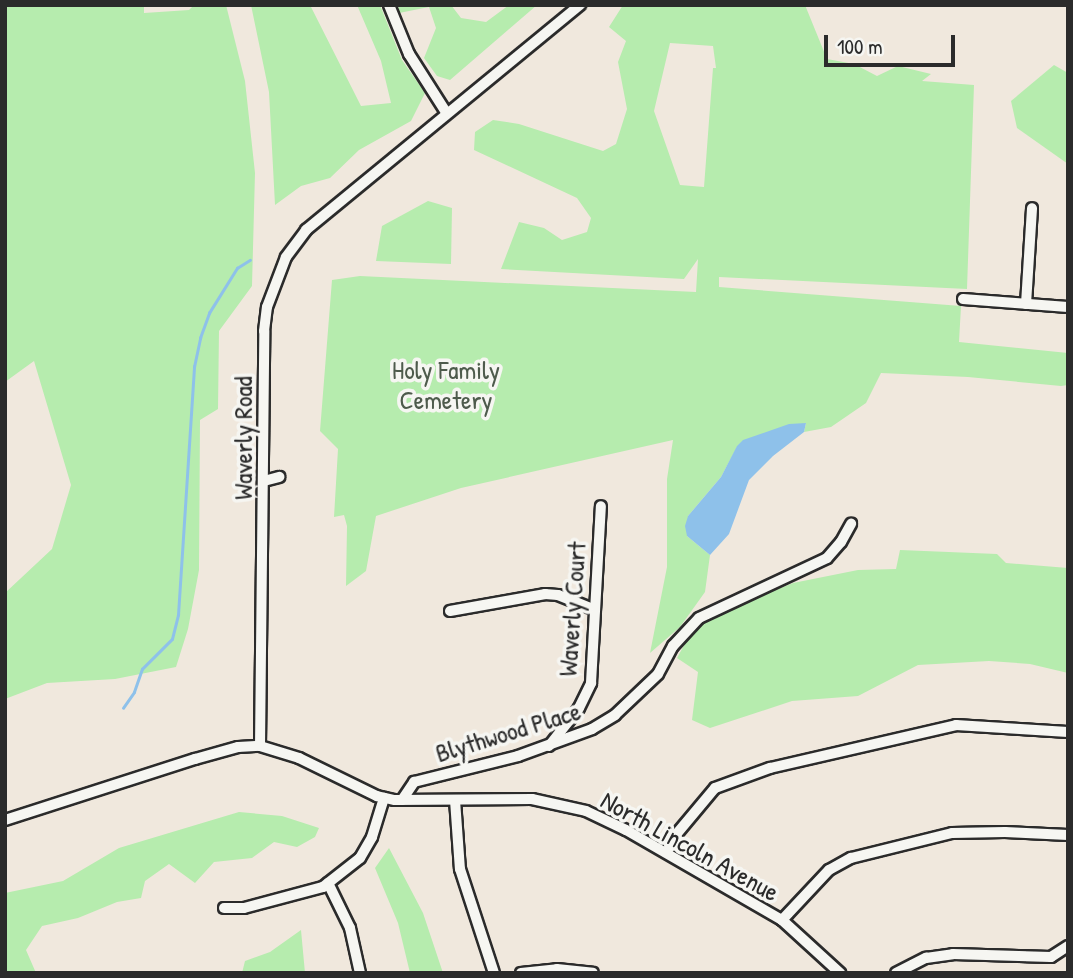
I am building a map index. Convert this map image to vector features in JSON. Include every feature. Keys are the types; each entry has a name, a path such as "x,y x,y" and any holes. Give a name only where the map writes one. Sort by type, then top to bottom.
{"street":[{"path":"389,5 409,54 446,113"},
{"name":"Waverly Road","path":"260,746 264,331 267,307 286,257 306,230 580,5"},
{"path":"1026,304 1032,208"},
{"path":"963,299 1068,307"},
{"path":"264,481 279,477"},
{"name":"Waverly Court","path":"549,746 579,708 591,683 601,506"},
{"name":"Blythwood Place","path":"402,800 414,782 549,746 593,729 615,715 658,674 674,646 699,618 827,558 841,542 851,524"},
{"path":"450,611 545,594 558,595 595,610"},
{"path":"667,852 674,837 715,788 770,768 956,724 1068,732"},
{"path":"5,820 195,759 238,747 260,746"},
{"name":"North Lincoln Avenue","path":"260,746 299,758 384,798 531,799 586,811 667,852 782,920 840,973"},
{"path":"224,908 244,908 328,883 360,858 372,836 384,798"},
{"path":"455,800 460,869 494,973"},
{"path":"782,920 829,870 851,858 952,833 1068,835"},
{"path":"328,883 350,928 360,973"},
{"path":"896,973 926,958 953,954 1051,957 1068,946"},
{"path":"521,973 557,969 593,973"}],"green space":[{"path":"5,5 144,5 144,13 189,10 194,5 226,5 245,81 255,173 252,286 219,331 218,409 200,420 199,570 188,629 176,667 115,679 47,683 5,699 5,593 52,549 71,485 34,361 5,382"},
{"path":"251,5 310,5 361,106 391,103 381,61 357,5 380,5 402,60 425,93 411,121 359,150 330,178 301,186 275,205 269,92"},
{"path":"398,5 451,5 461,18 486,22 509,5 537,5 450,80 437,76 424,58 436,28 429,7 399,13"},
{"name":"Holy Family Cemetery","path":"623,5 805,5 827,59 854,64 877,76 898,66 931,74 922,81 974,85 967,289 719,277 719,287 961,306 959,342 1068,353 1068,385 1061,386 968,377 881,373 866,403 831,427 804,432 806,423 737,447 721,477 688,516 687,536 710,555 705,592 680,627 650,653 667,567 667,479 673,440 461,488 376,516 366,571 346,586 347,526 344,515 334,517 338,449 320,431 332,280 360,276 696,292 698,259 684,279 501,269 519,222 544,228 562,240 587,232 591,218 577,198 474,150 475,132 493,120 519,124 603,151 616,144 627,109 618,62 626,41 609,27","holes":["670,43 713,46 716,68 713,68 704,187 680,185 654,111"]},
{"path":"1054,65 1068,73 1068,164 1017,128 1011,101"},
{"path":"428,201 452,208 451,264 376,261 382,226"},
{"path":"900,550 997,554 1006,563 1068,568 1068,673 1030,664 989,661 918,665 858,696 792,701 710,728 692,720 698,672 677,658 692,631 719,613 793,583 858,570 896,569"},
{"path":"239,812 282,816 319,828 315,837 297,847 274,842 252,858 214,862 195,883 169,864 145,881 141,898 117,902 78,918 42,926 26,950 36,973 5,973 5,893 63,881 119,848"},
{"path":"389,848 423,913 443,973 410,973 398,923 375,868"},
{"path":"301,930 305,973 242,973 245,961 270,952"}],"water":[{"path":"806,423 804,432 773,456 749,480 729,534 710,555 687,536 685,526 688,516 721,477 743,440 789,424"}],"waterway":[{"path":"123,708 134,692 142,669 172,639 178,615 194,367 209,313 237,268 250,260"}]}
